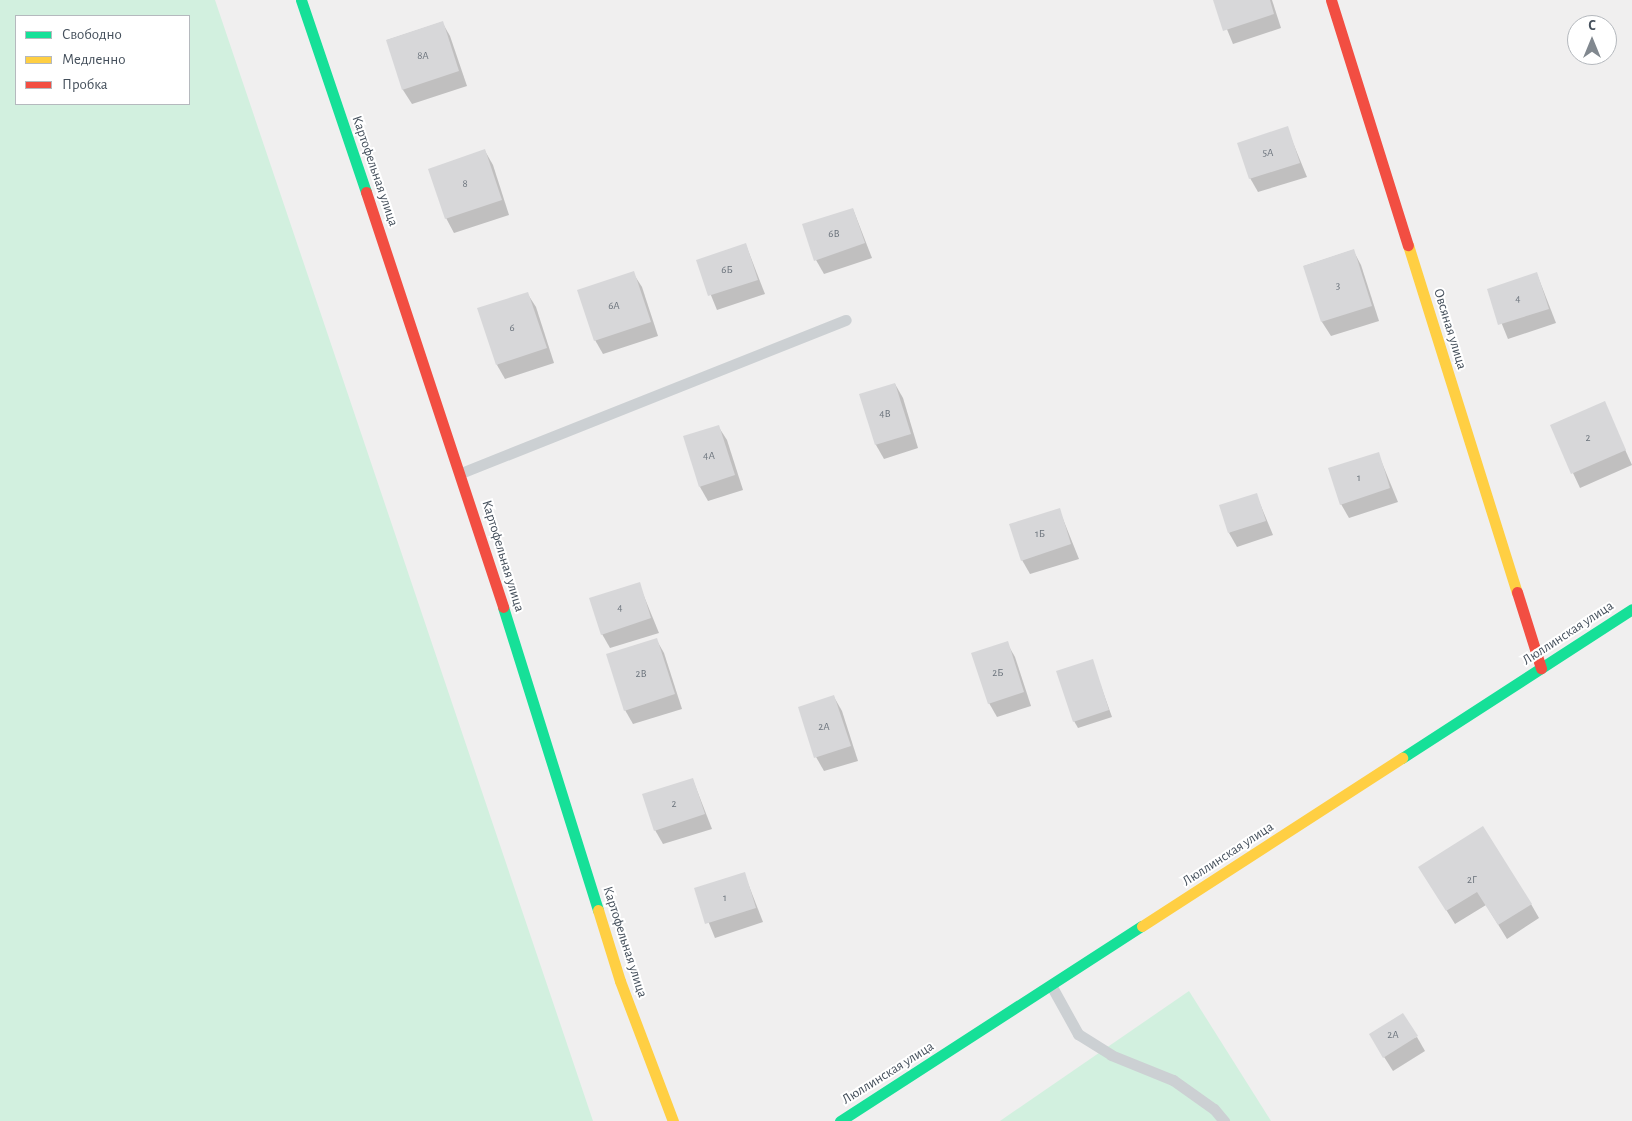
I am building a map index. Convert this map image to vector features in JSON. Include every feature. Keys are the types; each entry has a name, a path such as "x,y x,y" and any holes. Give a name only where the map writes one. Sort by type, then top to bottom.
{"street":[{"name":"Картофельная улица","path":"301,0 461,473 620,981 673,1121"},
{"name":"Овсяная улица","path":"1331,0 1541,668"},
{"name":"Люллинская улица","path":"840,1121 1052,987 1632,609"}],"lane":[{"path":"461,473 846,320"},
{"path":"1052,987 1078,1034 1111,1055 1173,1080 1214,1109 1224,1121"}],"green space":[{"path":"0,0 215,0 593,1121 0,1121"},
{"path":"1189,991 1271,1121 1000,1121"}],"building":[{"path":"1213,0 1270,0 1274,14 1223,31"},
{"path":"443,21 459,71 402,90 386,40"},
{"path":"1288,126 1300,163 1249,179 1237,143"},
{"path":"485,149 502,200 445,219 428,169"},
{"path":"853,208 865,243 814,261 802,224"},
{"path":"746,243 758,280 708,296 696,260"},
{"path":"1354,249 1372,306 1321,322 1303,266"},
{"path":"634,271 651,322 594,341 577,290"},
{"path":"1537,272 1549,309 1498,325 1487,289"},
{"path":"528,292 547,348 496,365 477,308"},
{"path":"895,383 911,434 875,445 859,394"},
{"path":"1605,401 1626,450 1571,474 1550,425"},
{"path":"719,425 735,475 699,487 683,436"},
{"path":"1379,452 1390,488 1340,505 1328,468"},
{"path":"1257,493 1266,521 1228,533 1219,505"},
{"path":"1060,508 1071,544 1021,561 1009,524"},
{"path":"640,582 651,618 601,635 589,598"},
{"path":"657,638 675,694 624,711 606,654"},
{"path":"1008,641 1024,692 988,704 971,653"},
{"path":"1093,659 1109,710 1073,722 1056,671"},
{"path":"834,695 851,746 814,758 798,707"},
{"path":"693,778 705,814 654,831 642,794"},
{"path":"1483,826 1532,904 1498,925 1477,892 1446,911 1418,867"},
{"path":"745,872 756,908 705,924 694,888"},
{"path":"1403,1013 1418,1036 1383,1058 1369,1034"}],"traffic: fast":[{"path":"301,0 366,192"},
{"path":"503,607 598,910"},
{"path":"1402,758 1632,609"},
{"path":"840,1121 1142,926"}],"traffic: slow":[{"path":"1408,245 1517,592"},
{"path":"1142,926 1402,758"},
{"path":"598,910 620,981 673,1121"}],"traffic: jam":[{"path":"1331,0 1408,245"},
{"path":"366,192 503,607"},
{"path":"1517,592 1541,668"}]}
